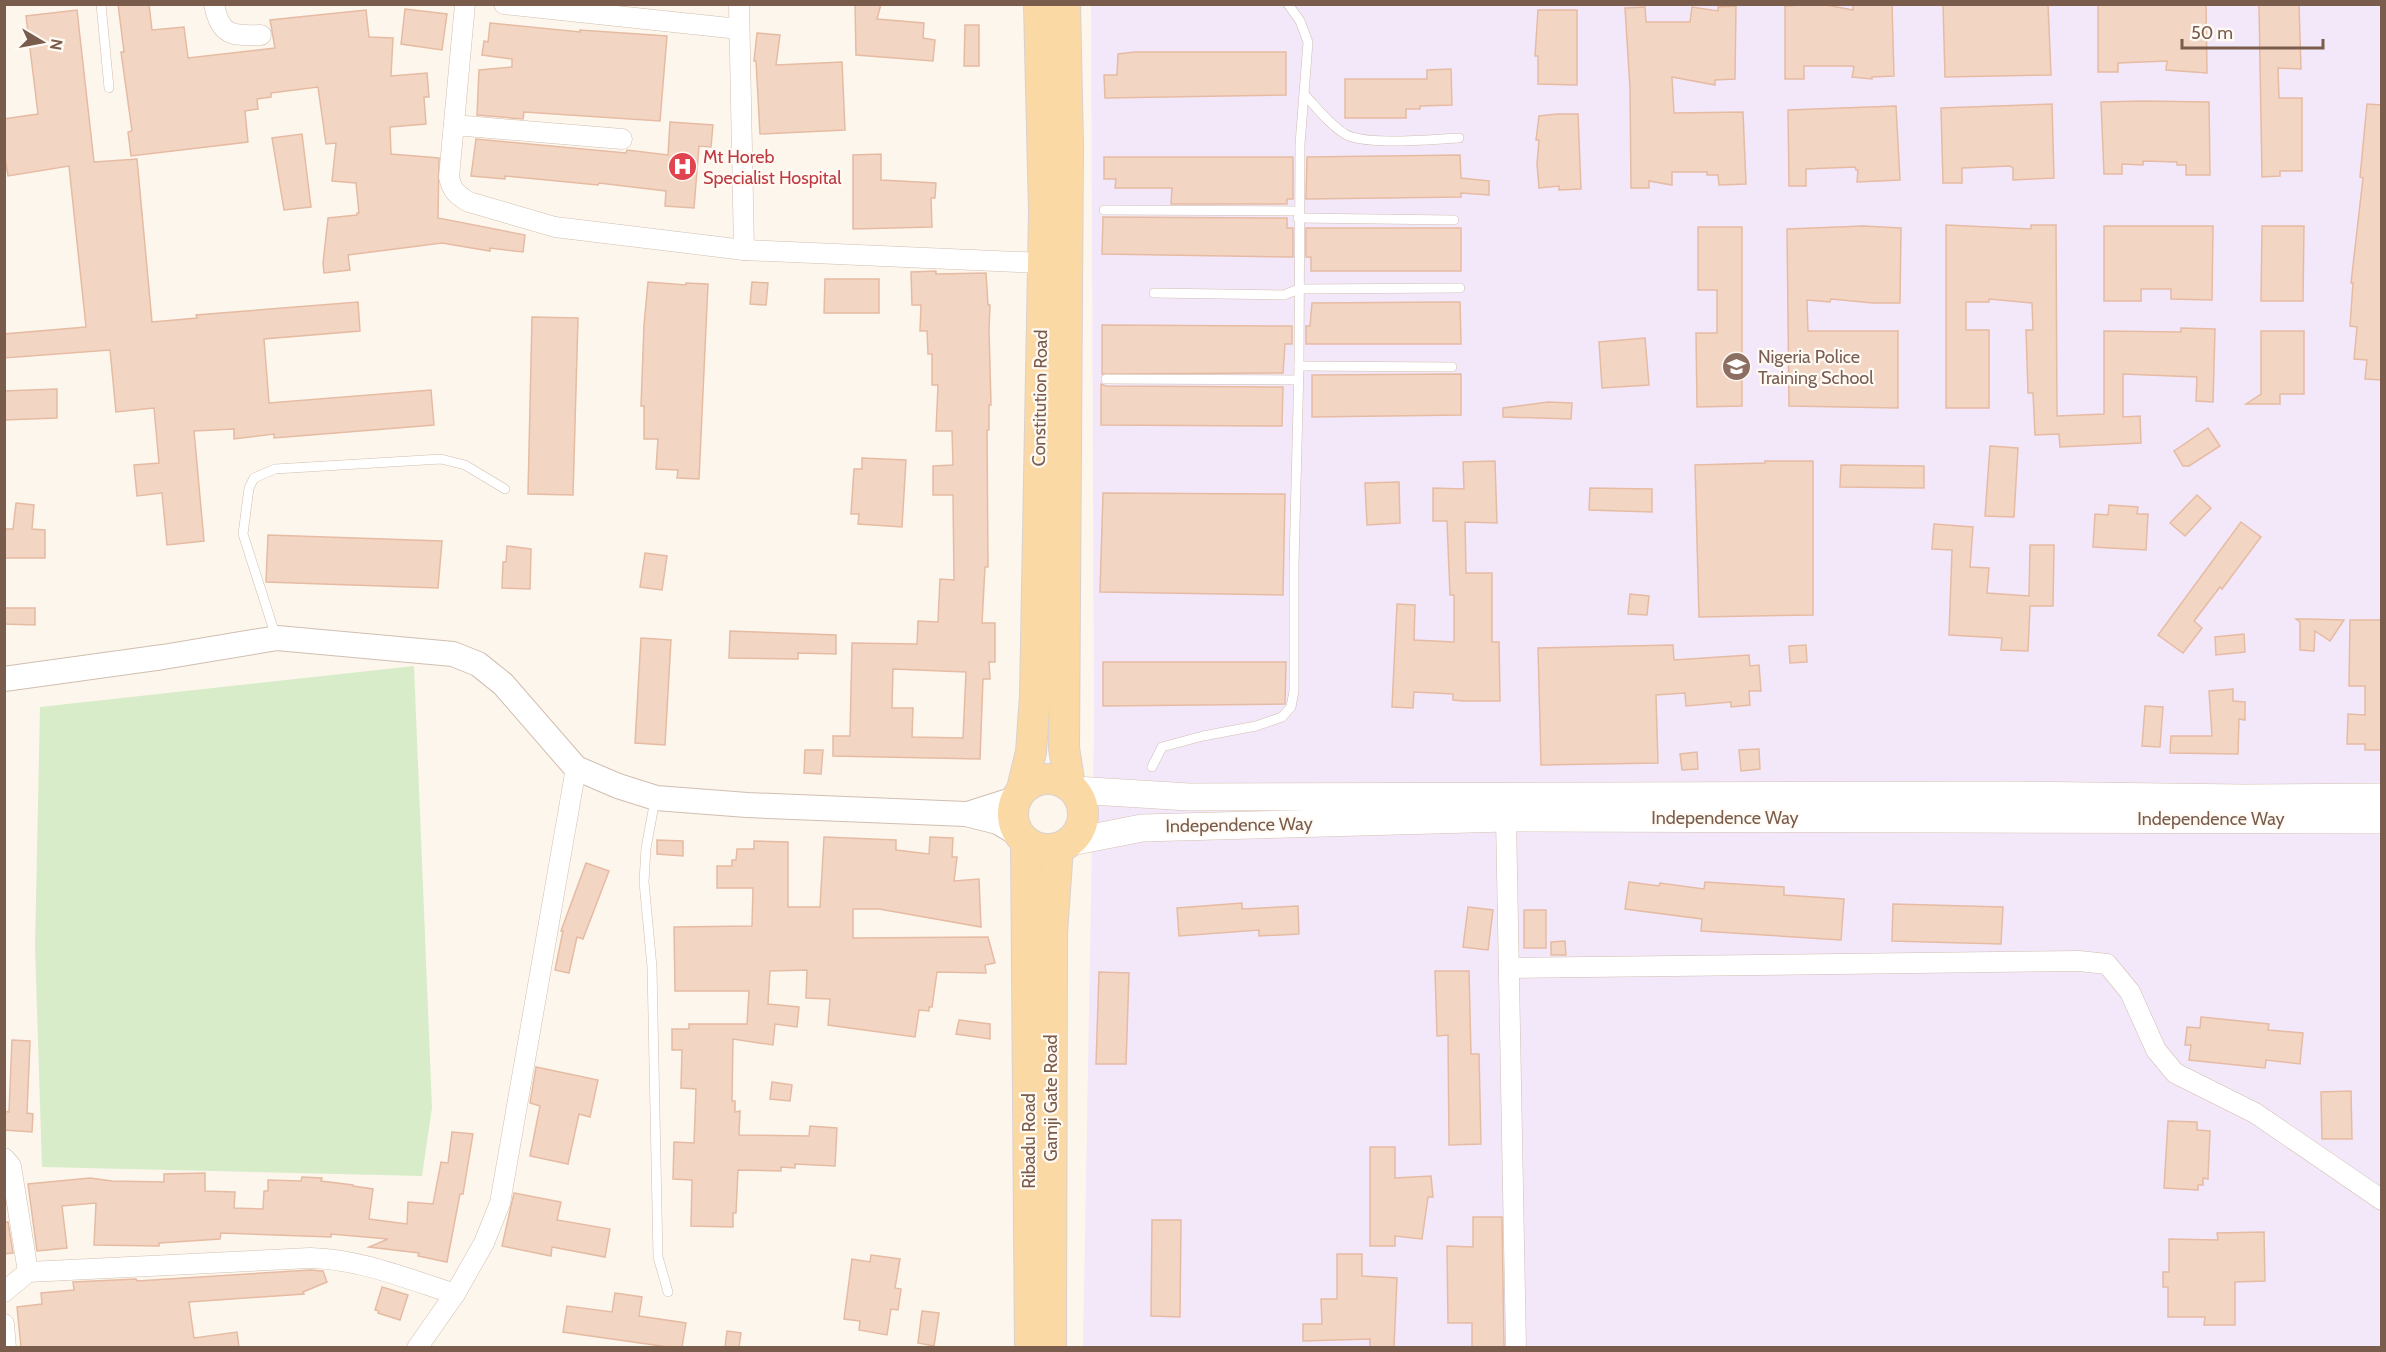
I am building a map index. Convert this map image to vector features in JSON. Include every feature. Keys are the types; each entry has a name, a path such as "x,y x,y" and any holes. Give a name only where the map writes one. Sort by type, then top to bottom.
{"main road":[{"name":"Constitution Road","path":"1019,794 1031,752 1034,718 1042,263 1043,102 1039,4"},
{"name":"Constitution Road","path":"1065,4 1068,146 1064,748 1073,788"},
{"path":"1051,778 1073,788 1082,803 1084,817 1080,831 1064,845 1047,850 1036,848 1022,838 1013,823 1012,811 1019,794 1030,783 1051,778"},
{"name":"Independence Way","path":"1073,788 1189,797 1995,795 2382,797"},
{"name":"Independence Way","path":"1064,845 1142,828 1506,818 2382,820"},
{"name":"Ribadu Road","path":"1022,838 1028,934 1030,1347"},
{"name":"Gamji Gate Road","path":"1051,1347 1052,933 1064,845"}],"street":[{"path":"214,4 220,25 225,31 236,36 261,35"},
{"path":"465,4 449,177 451,188 457,195 469,202 555,227 744,250 1042,263"},
{"path":"504,4 739,29"},
{"path":"740,4 744,250"},
{"path":"454,125 622,139"},
{"path":"4,679 163,657 276,638 453,654 478,664 503,684 576,768 618,786 656,798 747,805 966,814 998,822 1022,838"},
{"path":"417,1347 455,1294 484,1244 500,1203 576,768"},
{"path":"966,814 1019,794"},
{"path":"1506,818 1516,1347"},
{"path":"1509,968 2079,961 2107,964 2130,992 2156,1050 2175,1073 2255,1113 2382,1200"},
{"path":"4,1158 11,1166 28,1272"},
{"path":"4,1292 28,1272 310,1258 335,1259 455,1294"},
{"path":"4,1324 6,1347"}],"lane":[{"path":"101,4 109,88"},
{"path":"1152,767 1162,747 1256,726 1282,717 1291,707 1294,691 1294,564 1299,366 1298,215 1300,144 1308,42 1300,21 1288,4"},
{"path":"1305,95 1330,122 1347,135 1377,141 1460,138"},
{"path":"1104,210 1454,220"},
{"path":"1154,293 1284,295 1299,289 1460,288"},
{"path":"1299,366 1452,367"},
{"path":"1106,379 1298,380"},
{"path":"276,638 243,534 249,488 254,478 274,469 441,459 465,465 505,489"},
{"path":"656,798 646,848 644,882 652,967 658,1257 668,1292"}],"shaded area":[{"name":"Nigeria Police Training School","path":"1091,5 2381,5 2381,1347 1083,1348 1094,729"}],"green space":[{"path":"414,666 432,1108 422,1176 42,1167 35,947 40,707"}],"building":[{"path":"118,4 149,4 152,30 184,27 188,58 275,48 270,20 366,10 369,37 393,38 391,76 427,73 429,97 424,97 426,124 390,127 391,154 439,158 438,218 525,235 523,252 490,248 490,251 442,243 348,255 350,270 324,273 328,218 359,213 356,183 332,181 336,143 326,144 318,87 271,93 271,97 257,99 258,109 245,111 248,142 131,156 128,132 132,131 121,52 124,52"},
{"path":"855,4 881,4 877,19 924,23 923,38 935,40 933,61 856,55"},
{"path":"1821,4 1853,10 1853,4 1892,4 1894,76 1872,77 1872,79 1852,77 1854,67 1851,66 1804,66 1804,79 1785,79 1785,6"},
{"path":"1943,4 2048,4 2051,75 1945,77"},
{"path":"2098,4 2206,4 2207,73 2166,70 2167,61 2118,63 2118,72 2098,72"},
{"path":"2259,4 2299,5 2301,69 2278,68 2279,98 2302,98 2302,171 2280,171 2280,176 2262,177"},
{"path":"1736,6 1735,79 1715,80 1715,85 1672,77 1674,113 1743,112 1746,184 1719,185 1718,175 1707,175 1707,172 1672,172 1672,185 1649,181 1649,188 1631,188 1630,88 1625,8 1645,7 1646,22 1690,22 1692,7 1718,11 1718,7"},
{"path":"405,9 447,14 442,50 401,44"},
{"path":"77,10 94,162 137,159 152,322 197,318 196,315 358,302 360,331 264,339 269,403 431,390 434,425 274,438 274,434 234,439 234,429 194,431 204,541 167,545 162,493 137,496 134,465 159,463 154,408 116,412 110,350 4,358 4,334 86,327 69,166 8,176 4,152 4,119 38,114 26,16"},
{"path":"1538,10 1577,10 1577,85 1538,84 1538,56 1535,56"},
{"path":"490,23 580,32 580,30 667,36 660,121 524,112 523,119 477,115 479,70 512,67 512,59 482,55 484,41 488,42"},
{"path":"965,25 979,25 979,66 964,66"},
{"path":"757,33 780,35 776,65 842,62 845,130 760,134 756,61 754,61"},
{"path":"1286,52 1286,95 1105,98 1104,75 1117,75 1118,54"},
{"path":"1451,69 1452,105 1406,109 1406,118 1345,118 1345,79 1427,79 1427,70"},
{"path":"2101,102 2209,102 2210,175 2186,175 2186,165 2177,165 2177,162 2143,161 2143,165 2122,164 2122,174 2104,174"},
{"path":"2052,104 2054,178 2013,180 2013,168 2010,166 1962,168 1962,183 1943,183 1941,108"},
{"path":"2367,104 2382,105 2382,380 2365,379 2367,360 2354,359 2357,327 2350,326 2353,283 2351,283 2363,178 2360,177"},
{"path":"1896,106 1900,180 1857,182 1858,170 1855,167 1806,169 1806,186 1789,186 1788,110"},
{"path":"1578,114 1581,189 1559,190 1559,186 1539,188 1537,164 1539,140 1536,140 1539,116"},
{"path":"670,122 713,125 711,147 699,146 694,208 665,206 666,191 599,183 598,185 505,176 505,179 471,176 476,139 668,155"},
{"path":"302,134 311,207 284,210 272,138"},
{"path":"881,154 881,180 936,183 935,198 931,198 932,227 853,229 853,155"},
{"path":"1460,155 1461,178 1489,181 1489,195 1461,193 1461,197 1306,199 1307,157"},
{"path":"1104,157 1293,157 1293,199 1287,199 1287,204 1171,204 1172,188 1115,188 1116,179 1104,179"},
{"path":"1103,217 1287,218 1287,228 1293,228 1293,257 1102,254"},
{"path":"1946,225 2031,229 2031,225 2056,225 2057,416 2104,414 2104,331 2181,332 2181,328 2215,329 2213,402 2196,401 2197,377 2123,374 2123,417 2140,416 2141,443 2060,447 2059,434 2035,435 2033,393 2028,393 2026,330 2033,330 2032,303 1989,299 1989,302 1966,302 1966,330 1989,330 1989,408 1946,408"},
{"path":"1863,226 1901,228 1900,303 1807,300 1808,331 1898,331 1898,408 1789,406 1787,229"},
{"path":"2104,226 2213,226 2212,300 2171,299 2171,289 2141,289 2141,301 2104,301"},
{"path":"2262,226 2304,226 2303,301 2261,301"},
{"path":"1698,227 1742,227 1742,406 1697,407 1696,333 1717,333 1717,290 1698,290"},
{"path":"1306,228 1461,228 1461,271 1311,271 1311,257 1306,257"},
{"path":"911,272 986,273 988,305 990,305 991,405 989,405 989,430 987,430 988,567 985,567 982,623 995,623 995,662 989,662 990,679 983,679 980,759 833,756 833,736 850,736 852,643 917,644 918,621 938,622 940,579 954,580 953,495 933,495 933,466 953,465 952,431 936,431 938,385 932,385 932,354 928,354 927,331 920,331 921,305 912,305","holes":["893,669 966,672 963,738 912,737 913,708 892,708"]},
{"path":"825,279 879,279 879,313 824,313"},
{"path":"648,282 708,284 699,479 677,478 678,470 656,469 658,439 644,439 644,406 641,406"},
{"path":"752,282 768,283 766,305 750,304"},
{"path":"1460,302 1461,344 1306,344 1306,326 1310,326 1312,303"},
{"path":"532,317 578,318 573,495 528,494"},
{"path":"1102,325 1292,326 1292,344 1285,344 1283,373 1102,374"},
{"path":"2261,331 2304,331 2304,394 2280,394 2280,404 2246,404 2261,394"},
{"path":"1645,338 1649,385 1602,388 1599,342"},
{"path":"1461,374 1461,415 1312,417 1312,375"},
{"path":"1101,384 1106,386 1283,387 1282,426 1101,425"},
{"path":"57,389 57,418 4,420 4,391"},
{"path":"1548,402 1572,403 1571,419 1503,417 1503,408"},
{"path":"2208,428 2220,446 2189,466 2183,466 2174,451"},
{"path":"1990,446 2018,448 2014,517 1985,516"},
{"path":"862,458 906,460 902,527 858,524 859,514 851,514 854,469 862,469"},
{"path":"1495,461 1497,523 1465,522 1466,573 1492,573 1492,642 1499,642 1500,701 1453,700 1453,694 1414,692 1413,708 1392,707 1397,604 1415,605 1414,640 1454,642 1454,595 1450,595 1447,521 1433,521 1433,488 1464,489 1463,462"},
{"path":"1765,461 1813,461 1813,615 1699,617 1695,465 1765,463"},
{"path":"1841,465 1924,466 1924,488 1840,487"},
{"path":"1399,482 1400,523 1367,525 1365,483"},
{"path":"1590,488 1652,489 1652,512 1589,510"},
{"path":"1103,493 1285,494 1283,595 1100,592"},
{"path":"2197,495 2211,508 2185,536 2170,523"},
{"path":"16,503 34,505 32,529 45,530 45,558 4,558 4,529 13,529"},
{"path":"2109,505 2138,507 2137,514 2148,514 2146,550 2093,547 2095,514 2108,515"},
{"path":"2241,522 2261,537 2222,589 2220,587 2194,621 2202,628 2183,653 2158,635"},
{"path":"1934,524 1973,527 1970,567 1989,568 1987,593 2029,596 2030,545 2054,545 2053,606 2030,606 2028,651 2001,650 2002,638 1949,635 1952,550 1932,549"},
{"path":"268,535 442,541 438,588 266,582"},
{"path":"507,546 531,549 530,589 502,588 503,562 506,562"},
{"path":"645,553 667,556 662,590 640,587"},
{"path":"1630,594 1649,596 1647,615 1628,614"},
{"path":"4,608 35,608 35,625 4,624"},
{"path":"2296,619 2344,620 2330,641 2315,631 2314,651 2300,650 2300,622"},
{"path":"2350,620 2382,620 2382,750 2365,750 2365,744 2347,744 2348,714 2365,715 2365,686 2349,686"},
{"path":"730,631 836,635 836,654 798,653 798,659 729,658"},
{"path":"2244,634 2245,652 2216,655 2215,637"},
{"path":"641,638 671,640 665,745 635,743"},
{"path":"1673,645 1674,660 1749,655 1750,666 1759,665 1761,691 1749,691 1750,705 1731,707 1731,702 1686,706 1685,693 1656,695 1658,763 1541,765 1538,648"},
{"path":"1806,645 1807,662 1790,663 1789,646"},
{"path":"1103,662 1286,662 1285,704 1103,706"},
{"path":"2233,689 2233,701 2245,702 2245,720 2239,719 2238,754 2170,753 2171,736 2212,736 2209,691"},
{"path":"2145,706 2163,707 2160,747 2142,746"},
{"path":"1759,749 1760,769 1741,771 1739,750"},
{"path":"805,750 823,750 821,774 804,773"},
{"path":"1697,752 1698,769 1682,770 1680,754"},
{"path":"824,837 896,840 896,850 929,854 930,837 953,838 952,857 957,857 954,881 979,879 981,927 879,909 853,909 853,938 988,937 995,963 985,965 986,973 937,972 932,1007 929,1007 929,1011 919,1010 915,1037 828,1025 830,999 806,998 807,970 770,971 768,1004 799,1007 797,1027 775,1024 773,1045 733,1039 732,1101 735,1101 735,1112 740,1111 739,1135 809,1136 810,1126 837,1128 835,1166 795,1164 795,1168 781,1167 781,1171 738,1170 733,1227 691,1226 692,1180 673,1179 674,1142 694,1143 696,1089 681,1088 682,1050 672,1050 672,1029 689,1029 689,1024 747,1024 749,991 675,991 674,927 752,926 753,888 717,888 717,866 732,866 732,860 736,860 737,849 754,849 754,841 788,842 788,907 820,907"},
{"path":"657,840 683,841 683,856 657,854"},
{"path":"586,863 609,871 583,939 577,937 569,973 555,970 563,931 561,931"},
{"path":"1629,882 1659,886 1660,883 1704,889 1705,882 1784,887 1784,895 1844,899 1841,940 1701,931 1702,919 1625,909"},
{"path":"1242,903 1242,909 1298,906 1299,934 1259,936 1259,930 1179,936 1177,908"},
{"path":"1893,904 2003,907 2001,944 1892,941"},
{"path":"1468,907 1493,910 1488,950 1463,947"},
{"path":"1524,910 1546,910 1546,948 1524,948"},
{"path":"1565,941 1566,955 1551,955 1551,942"},
{"path":"1435,971 1469,971 1471,1054 1479,1054 1481,1144 1449,1145 1448,1035 1437,1036"},
{"path":"1099,972 1129,973 1126,1064 1096,1064"},
{"path":"2201,1017 2269,1024 2268,1030 2303,1033 2300,1064 2266,1060 2265,1068 2189,1060 2191,1045 2185,1045 2187,1027 2200,1028"},
{"path":"959,1020 990,1024 990,1039 956,1034"},
{"path":"12,1040 30,1041 27,1113 33,1114 32,1132 4,1130 4,1111 9,1112"},
{"path":"536,1067 598,1080 590,1117 579,1114 568,1164 530,1156 540,1106 530,1103"},
{"path":"772,1082 792,1085 790,1101 770,1099"},
{"path":"2351,1091 2352,1139 2322,1139 2321,1092"},
{"path":"2168,1121 2197,1122 2197,1130 2210,1131 2208,1179 2203,1178 2203,1185 2198,1185 2198,1190 2164,1188"},
{"path":"452,1132 473,1134 463,1194 460,1194 447,1262 418,1256 419,1253 369,1247 388,1239 331,1234 331,1237 221,1233 220,1239 159,1243 159,1246 94,1245 96,1203 62,1206 67,1248 37,1251 28,1184 90,1178 112,1181 164,1182 164,1174 205,1173 205,1191 235,1192 234,1208 263,1209 264,1191 268,1191 268,1180 301,1181 302,1177 322,1178 321,1181 373,1189 369,1219 407,1224 408,1202 433,1204 441,1162 448,1163"},
{"path":"1370,1147 1395,1147 1395,1178 1431,1176 1433,1197 1428,1197 1422,1239 1395,1236 1395,1246 1370,1246"},
{"path":"514,1193 561,1202 557,1220 610,1229 605,1257 552,1247 551,1256 502,1246"},
{"path":"1473,1217 1502,1217 1504,1347 1472,1347 1472,1323 1448,1323 1447,1246 1473,1247"},
{"path":"1152,1220 1181,1220 1180,1317 1151,1316"},
{"path":"4,1222 8,1222 13,1253 4,1254"},
{"path":"2264,1232 2265,1281 2235,1282 2235,1325 2204,1325 2205,1317 2168,1317 2168,1287 2163,1287 2163,1272 2169,1272 2169,1239 2218,1240 2217,1233"},
{"path":"1337,1254 1362,1254 1362,1276 1397,1278 1394,1347 1370,1347 1370,1339 1303,1341 1303,1324 1322,1324 1321,1299 1337,1299"},
{"path":"871,1255 900,1259 895,1288 901,1289 898,1310 891,1309 887,1335 859,1330 860,1321 844,1319 852,1259 870,1262"},
{"path":"323,1271 327,1282 303,1292 304,1294 189,1302 194,1338 237,1332 239,1347 21,1347 17,1307 42,1304 41,1293 74,1290 73,1282 136,1279 137,1281"},
{"path":"382,1287 408,1295 400,1320 375,1310"},
{"path":"615,1293 642,1297 639,1316 686,1323 682,1347 563,1332 567,1306 612,1312"},
{"path":"922,1311 939,1313 934,1346 918,1343"},
{"path":"727,1331 741,1333 739,1347 725,1347"}],"place":[{"name":"Mt Horeb Specialist Hospital","path":"682,167"},
{"name":"Nigeria Police Training School","path":"1737,367"}]}
